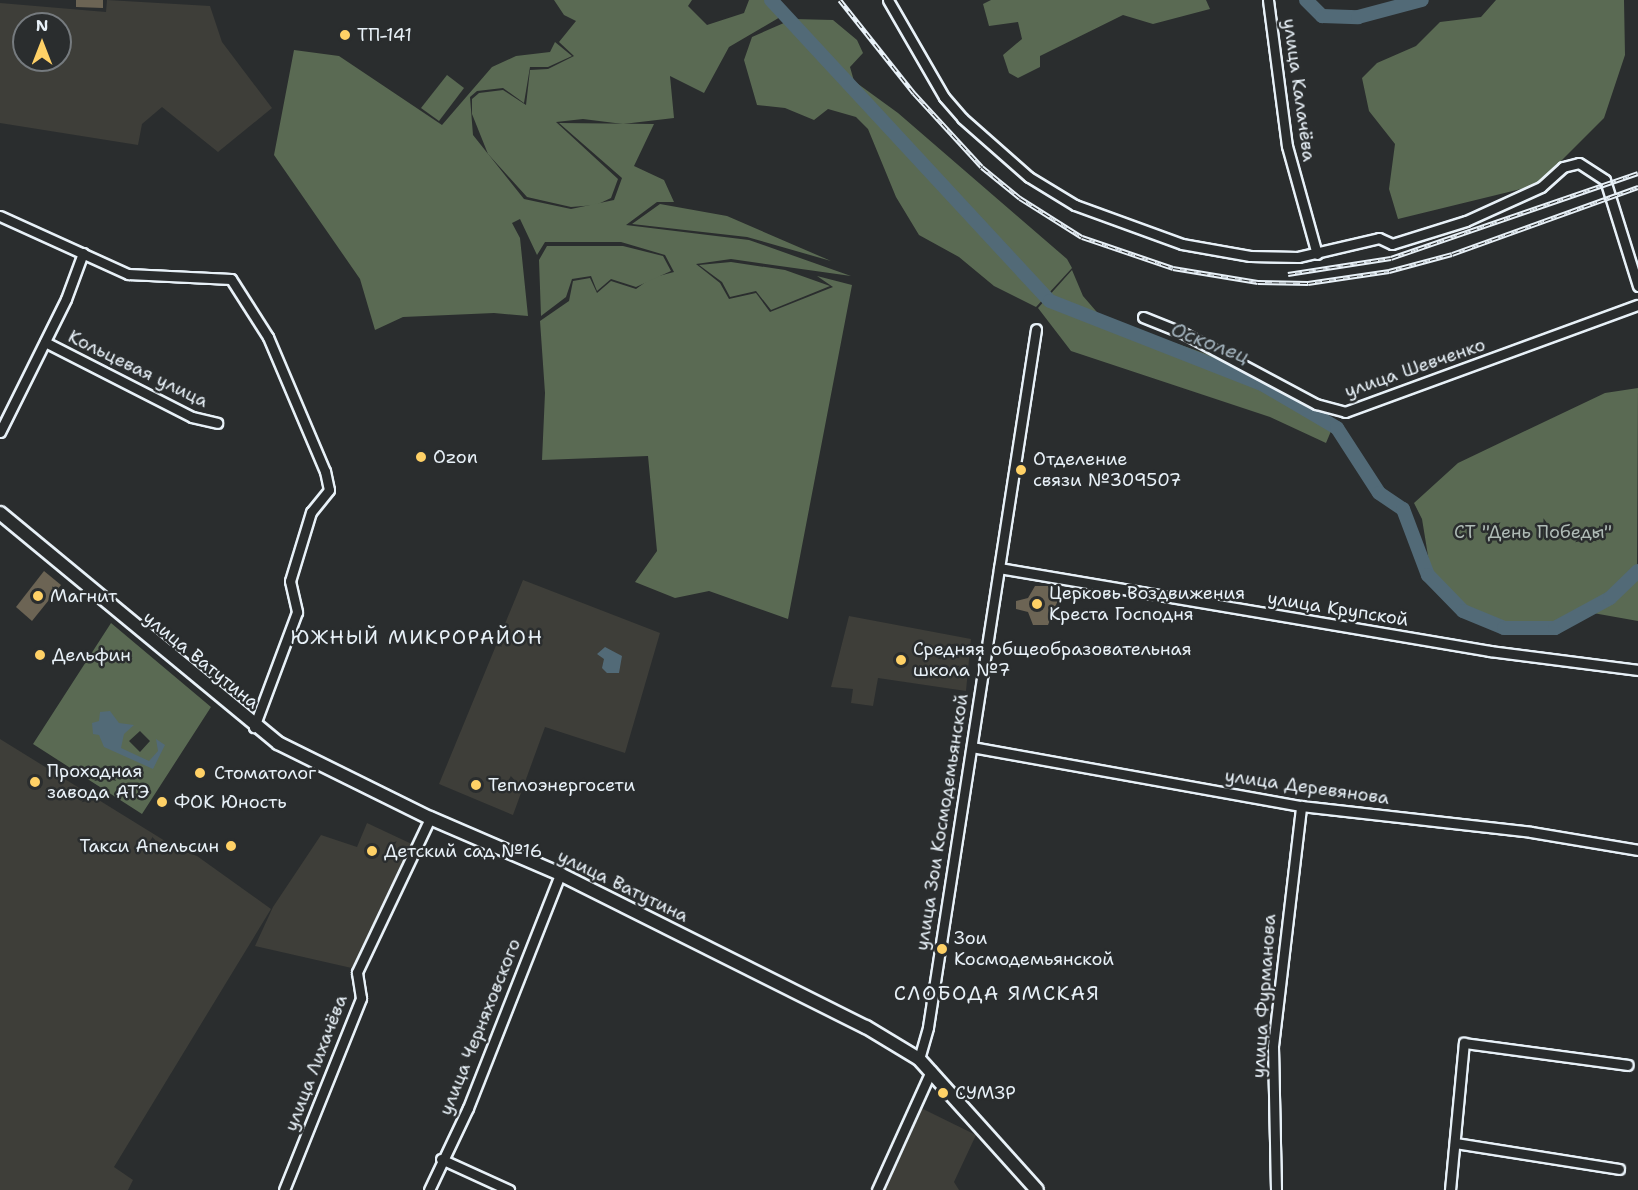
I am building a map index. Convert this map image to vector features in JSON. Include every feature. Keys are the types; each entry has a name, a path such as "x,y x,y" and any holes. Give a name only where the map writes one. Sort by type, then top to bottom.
{"main road":[{"name":"улица Ватутина","path":"0,513 254,727 303,757 430,818 560,874 866,1027 918,1059 1037,1190"}],"street":[{"path":"888,0 944,97 1029,177 1075,205 1182,244 1317,254 1379,238 1392,244 1466,221 1541,187 1563,167 1579,163 1605,180 1638,286"},
{"name":"улица Калачёва","path":"1268,0 1287,146 1317,254"},
{"path":"0,216 128,274 231,279 268,338 325,471 329,489 311,512 290,582 297,612 254,727"},
{"name":"Кольцевая улица","path":"0,432 45,342 82,253"},
{"name":"улица Шевченко","path":"1143,317 1183,333 1316,404 1345,412 1638,305"},
{"name":"улица Зои Космодемьянской","path":"918,1059 928,1028 1036,329"},
{"name":"Кольцевая улица","path":"45,342 192,417 217,423"},
{"name":"улица Крупской","path":"999,568 1500,652 1638,670"},
{"name":"улица Деревянова","path":"972,747 1300,806 1638,850"},
{"name":"улица Фурманова","path":"1276,1190 1273,1046 1300,806"},
{"name":"улица Лихачёва","path":"284,1190 361,998 357,972 430,818"},
{"name":"улица Черняховского","path":"429,1190 441,1159 468,1108 560,874"},
{"path":"1450,1190 1464,1043 1628,1065"},
{"path":"877,1190 931,1071"},
{"path":"1455,1143 1619,1169"},
{"path":"441,1159 509,1190"}],"shaded area":[{"path":"107,0 210,6 222,42 272,108 218,152 162,107 142,124 138,145 0,123 0,3 106,12"},
{"path":"523,580 660,633 625,753 545,727 513,815 439,784"},
{"path":"849,616 971,639 966,691 878,678 873,706 851,703 853,689 831,687"},
{"path":"0,739 178,849 197,856 271,909 114,1167 133,1180 128,1190 0,1190"},
{"path":"367,823 416,846 356,969 255,946 273,907 321,835 357,847"},
{"name":"СУМЗР","path":"919,1107 976,1135 954,1182 959,1190 881,1190"}],"green space":[{"path":"554,0 692,0 688,6 707,25 744,13 749,0 774,0 787,13 729,47 704,93 670,76 674,118 623,124 583,119 556,122 618,179 611,198 596,205 571,207 527,197 488,154 472,114 472,99 479,93 503,90 526,105 530,70 548,69 574,56 559,42 576,21 564,15"},
{"path":"991,0 1206,0 1210,9 1153,24 1123,15 1040,56 1040,67 1018,78 1009,73 1003,55 1022,39 1018,22 989,26 983,4"},
{"path":"1496,0 1624,0 1625,55 1604,118 1537,185 1398,219 1389,189 1395,144 1369,111 1362,78 1377,63 1416,46 1440,22 1481,17"},
{"path":"793,19 833,20 857,40 863,53 850,67 854,81 898,113 1067,259 1072,268 1036,307 994,286 959,257 919,235 896,197 868,129 856,117 828,109 814,120 785,108 757,105 744,60 752,37"},
{"path":"555,42 572,56 548,67 530,67 524,103 503,88 477,91 470,97 473,135 524,199 571,209 614,200 622,178 559,123 654,124 634,166 664,180 674,202 657,202 626,225 749,240 851,276 731,259 696,264 720,283 729,299 756,293 770,312 833,287 817,276 852,285 788,619 709,591 675,598 635,582 657,551 648,456 542,460 545,393 540,321 569,301 573,281 590,278 597,293 611,281 636,289 651,278 674,272 665,255 621,242 545,242 537,255 520,219 512,223 520,238 528,316 494,313 403,317 375,330 360,279 274,155 294,50 339,56 442,125 492,67 516,56 550,52"},
{"path":"447,75 464,88 439,121 421,108"},
{"path":"660,204 727,216 831,261 747,237 632,224"},
{"path":"547,246 623,246 663,256 671,271 636,287 611,279 597,291 591,276 572,279 566,297 541,316 539,260"},
{"path":"731,262 785,270 830,286 771,310 756,291 730,297 722,282 699,265"},
{"path":"1072,270 1083,296 1102,318 1227,361 1334,424 1326,443 1270,417 1071,351 1038,308"},
{"name":"СТ \"День Победы\"","path":"1638,388 1637,571 1609,598 1570,622 1542,629 1511,627 1465,608 1431,574 1422,519 1414,503 1458,463 1605,393"},
{"path":"1638,574 1638,621 1593,613 1613,601"},
{"path":"111,623 211,707 142,814 33,744","holes":["140,731 150,741 140,752 129,741"]}],"water":[{"path":"605,647 622,656 619,673 607,673 602,668 604,659 597,654"},
{"path":"110,711 119,723 134,725 124,734 121,748 149,761 158,751 156,739 165,745 153,769 104,747 99,735 93,734 92,723 99,721 100,712"}],"building":[{"path":"76,0 103,0 103,8 76,7"},
{"name":"Магнит","path":"44,571 61,585 32,621 16,607"},
{"name":"Церковь Воздвижения Креста Господня","path":"1035,586 1048,586 1054,601 1058,600 1048,625 1033,625 1028,612 1016,609 1016,601 1028,598"}],"waterway":[{"name":"Осколец","path":"771,0 1050,301 1262,384 1337,428 1379,493 1403,509 1428,575 1463,611 1504,628 1555,628 1610,598 1638,571"},
{"path":"1306,0 1322,16 1358,17 1422,0"}],"railway":[{"path":"840,0 914,93 982,167 1020,198 1082,237 1173,268 1258,282 1308,283 1389,271 1452,254 1638,187"},
{"path":"1288,274 1391,258 1638,173"}],"place":[{"name":"ТП-141","path":"345,35"},
{"name":"Ozon","path":"421,457"},
{"name":"Отделение связи №309507","path":"1021,470"},
{"name":"Магнит","path":"38,596"},
{"name":"Церковь Воздвижения Креста Господня","path":"1037,604"},
{"name":"Дельфин","path":"40,655"},
{"name":"Средняя общеобразовательная школа №7","path":"901,660"},
{"name":"Стоматолог","path":"200,773"},
{"name":"Проходная завода АТЭ","path":"35,782"},
{"name":"Теплоэнергосети","path":"476,785"},
{"name":"ФОК Юность","path":"162,802"},
{"name":"Такси Апельсин","path":"231,846"},
{"name":"Детский сад №16","path":"372,851"},
{"name":"Зои Космодемьянской","path":"942,949"},
{"name":"СУМЗР","path":"943,1093"}],"district":[{"name":"ЮЖНЫЙ МИКРОРАЙОН","path":"417,637"},
{"name":"СЛОБОДА ЯМСКАЯ","path":"997,993"}]}
